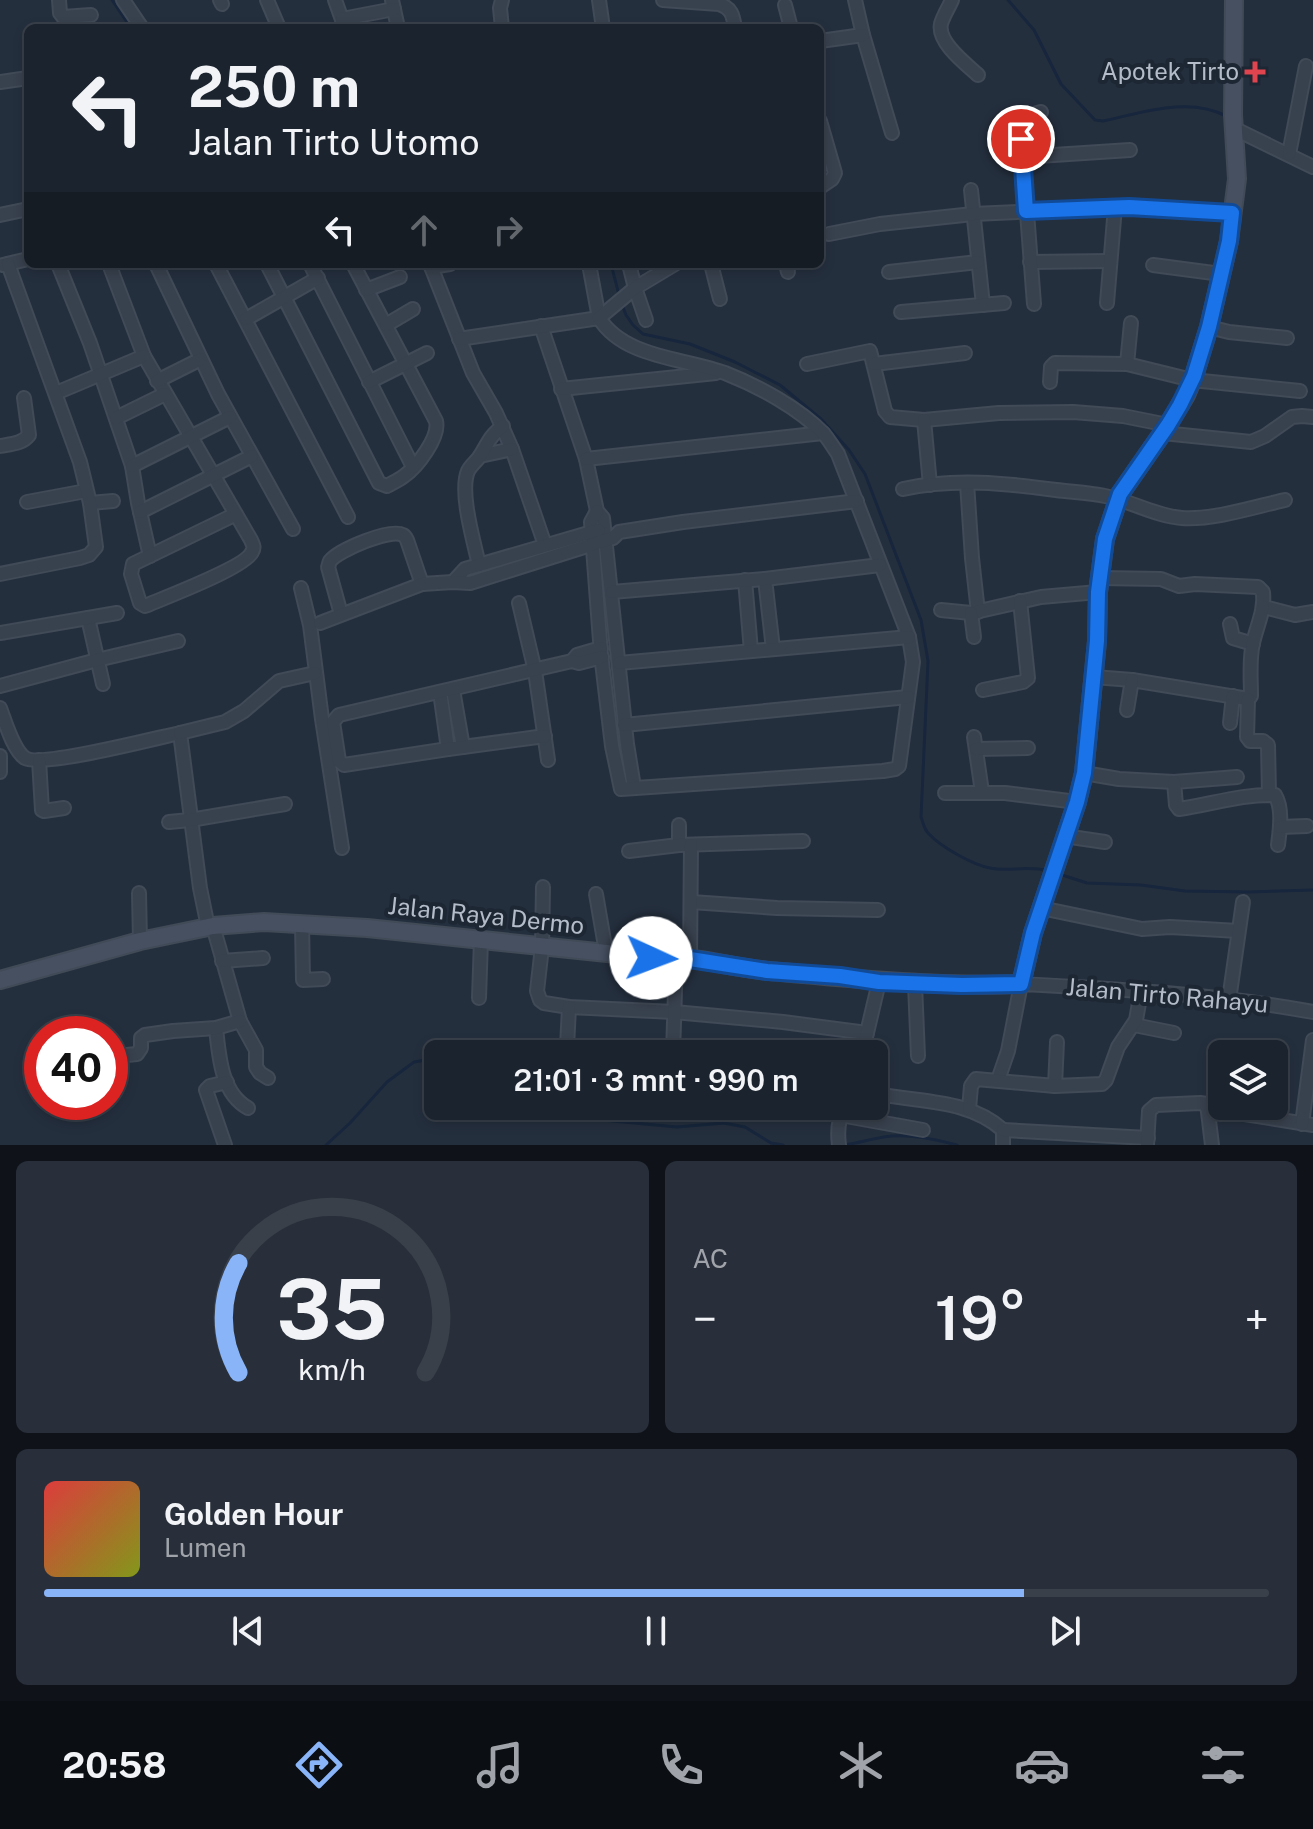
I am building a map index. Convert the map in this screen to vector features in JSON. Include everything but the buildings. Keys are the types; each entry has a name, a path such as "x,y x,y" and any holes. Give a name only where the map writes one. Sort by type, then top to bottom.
{"street":[{"path":"59,0 63,17 91,15"},
{"path":"123,0 139,24"},
{"path":"267,0 277,24"},
{"path":"335,0 343,23 393,5"},
{"path":"502,0 502,24"},
{"path":"599,0 602,24"},
{"path":"663,0 726,6 733,15 734,24"},
{"path":"855,0 892,133"},
{"path":"952,0 941,24 942,33 951,50 978,75"},
{"path":"998,1080 1041,908 1084,773 1105,539 1117,500 1165,429 1192,380 1209,327 1229,241 1237,179 1233,122 1234,0"},
{"path":"785,5 790,24"},
{"path":"824,40 863,35"},
{"path":"1289,151 1306,66"},
{"path":"0,82 24,79"},
{"path":"1034,304 1021,118 1041,112"},
{"path":"1233,122 1313,167"},
{"path":"824,135 835,173 824,184"},
{"path":"1023,157 1130,150"},
{"path":"971,190 983,305"},
{"path":"829,234 880,224 1026,211 1115,207 1232,213"},
{"path":"1107,303 1115,207"},
{"path":"0,215 24,210"},
{"path":"0,574 89,555 96,547 80,462 56,393 4,265 24,260"},
{"path":"1030,262 1110,261"},
{"path":"889,272 978,262"},
{"path":"1153,265 1221,274"},
{"path":"60,268 101,374 132,466 150,556"},
{"path":"111,268 144,356 192,437 214,476 236,514 253,544 254,548 241,563 203,582 144,606 139,601 130,570 133,564 236,514"},
{"path":"158,268 230,417 293,529"},
{"path":"218,268 348,517"},
{"path":"269,268 381,484 387,486 405,476 438,429 355,268"},
{"path":"312,268 413,467"},
{"path":"432,268 473,373 503,426 545,545"},
{"path":"590,268 599,318 620,339 644,350 723,372 765,391 823,433 838,454 909,637 913,662 899,766 895,769 622,790 612,746 601,653 599,536"},
{"path":"630,268 633,290 646,320"},
{"path":"459,339 599,318 633,290 669,268"},
{"path":"712,268 720,299"},
{"path":"366,290 400,277"},
{"path":"246,319 318,278"},
{"path":"901,312 1004,303"},
{"path":"386,325 413,309"},
{"path":"1127,364 1131,323"},
{"path":"541,326 586,459 597,511 591,522 599,536 612,592 624,725 634,787"},
{"path":"1209,327 1287,338"},
{"path":"807,364 869,351 887,415 924,420 987,414 1073,412 1123,416 1165,429 1251,442 1292,417 1313,417"},
{"path":"369,382 427,353"},
{"path":"874,364 965,353"},
{"path":"56,393 144,356"},
{"path":"157,381 201,359"},
{"path":"1050,382 1051,367 1055,363 1127,364 1192,380 1300,391"},
{"path":"561,389 723,372"},
{"path":"116,418 165,394"},
{"path":"0,446 25,440 29,435 24,398"},
{"path":"132,466 230,417"},
{"path":"924,420 930,485"},
{"path":"479,565 469,524 465,484 469,469 491,435 503,426"},
{"path":"586,459 823,433"},
{"path":"480,456 512,449"},
{"path":"140,512 252,456"},
{"path":"967,483 974,637"},
{"path":"903,489 967,483 1010,484 1107,496 1182,518 1212,516 1285,500"},
{"path":"27,502 88,497 113,501"},
{"path":"453,582 465,569 516,561 599,536 610,528 619,532 857,501"},
{"path":"341,614 328,567 330,561 349,548 381,536 404,535 422,584"},
{"path":"320,623 422,584 470,583 545,545 599,536"},
{"path":"612,592 765,579 880,565"},
{"path":"765,579 773,649"},
{"path":"941,610 974,612 1099,585 1161,579 1179,586 1260,587 1264,607 1253,644 1247,737 1250,741 1263,741 1268,745 1269,794"},
{"path":"745,580 751,651"},
{"path":"301,588 310,625 342,848"},
{"path":"983,690 1023,682 1028,678 1020,601"},
{"path":"519,603 535,671 548,760"},
{"path":"1264,607 1295,615 1313,612"},
{"path":"0,633 117,613"},
{"path":"88,618 103,684"},
{"path":"1230,624 1233,638 1253,644"},
{"path":"604,674 620,668 751,651 909,637"},
{"path":"0,686 178,641"},
{"path":"545,736 344,765 339,761 333,722 339,715 535,671 572,661 577,655 601,653"},
{"path":"1,714 18,750 33,760 55,759 225,722 244,711 279,681 315,673"},
{"path":"1094,677 1132,680 1248,699"},
{"path":"1127,710 1132,680"},
{"path":"446,691 463,747"},
{"path":"446,691 448,749"},
{"path":"1230,723 1233,696"},
{"path":"624,725 908,697"},
{"path":"180,733 200,888 240,1021 256,1050 256,1067 268,1078"},
{"path":"982,792 975,743 1028,748"},
{"path":"0,756 0,772"},
{"path":"33,760 42,810 64,808"},
{"path":"1084,773 1119,779 1174,782 1237,777"},
{"path":"1174,782 1179,809 1244,795 1269,794 1278,797 1278,845"},
{"path":"945,793 982,792 1077,802"},
{"path":"169,822 285,804"},
{"path":"673,1040 674,1012 691,902 685,845 679,825"},
{"path":"1280,827 1307,826"},
{"path":"779,827 779,842"},
{"path":"1064,836 1105,842"},
{"path":"629,851 685,845 803,841"},
{"path":"543,887 538,996 544,1003 783,1022 867,1033"},
{"path":"139,893 140,941"},
{"path":"596,894 606,952"},
{"path":"691,902 878,910"},
{"path":"1229,1000 1243,902"},
{"path":"1041,908 1142,929 1170,927 1238,931"},
{"name":"Jalan Raya Dermo","path":"0,980 140,941 211,926 264,922 367,928 879,982 1021,984"},
{"path":"302,924 303,980 323,979"},
{"path":"479,998 481,940"},
{"path":"222,961 263,958"},
{"path":"865,1040 879,982"},
{"path":"915,984 918,1056"},
{"name":"Jalan Tirto Rahayu","path":"1021,984 1229,1000 1313,1012"},
{"path":"969,1109 971,1086 979,1078 1055,1086 1102,1084 1118,1047 1134,1025 1141,992"},
{"path":"567,1040 569,1007"},
{"path":"128,1055 137,1054 141,1048 141,1038 145,1035 216,1028 240,1021"},
{"path":"1134,1025 1174,1033"},
{"path":"216,1028 220,1064 227,1082 234,1098 248,1108"},
{"path":"1207,1108 1307,1124 1313,1040"},
{"path":"1055,1086 1057,1042"},
{"path":"225,1145 206,1090 227,1082"},
{"path":"888,1096 962,1106 991,1120 1003,1130 1147,1142 1149,1111 1156,1105 1207,1104 1212,1145"},
{"path":"839,1143 840,1120"},
{"path":"881,1120 923,1130"},
{"path":"1003,1130 1003,1145"}],"waterway":[{"path":"112,0 128,24"},
{"path":"1008,0 1034,30 1061,84 1095,120 1181,107 1197,107 1226,116"},
{"path":"612,268 619,295"},
{"path":"621,302 626,315 643,334 690,344 780,385 821,419 849,450 865,474 921,620 928,661 921,817 925,828 949,850 983,866 1048,871"},
{"path":"1059,874 1087,883 1141,885 1185,891 1313,890"},
{"path":"326,1145 387,1082 414,1062 424,1060"},
{"path":"607,1120 677,1127 724,1123 745,1127 771,1143 783,1145"},
{"path":"845,1145 902,1136 957,1145"}],"place":[{"name":"Apotek Tirto","path":"1255,72"}],"route":[{"path":"651,958 690,959 767,971 879,982 1021,984 1033,933 1084,773 1097,641 1098,592 1112,513 1120,494 1168,425 1194,376 1209,327 1229,241 1232,213 1129,207 1026,211 1021,139"}]}
